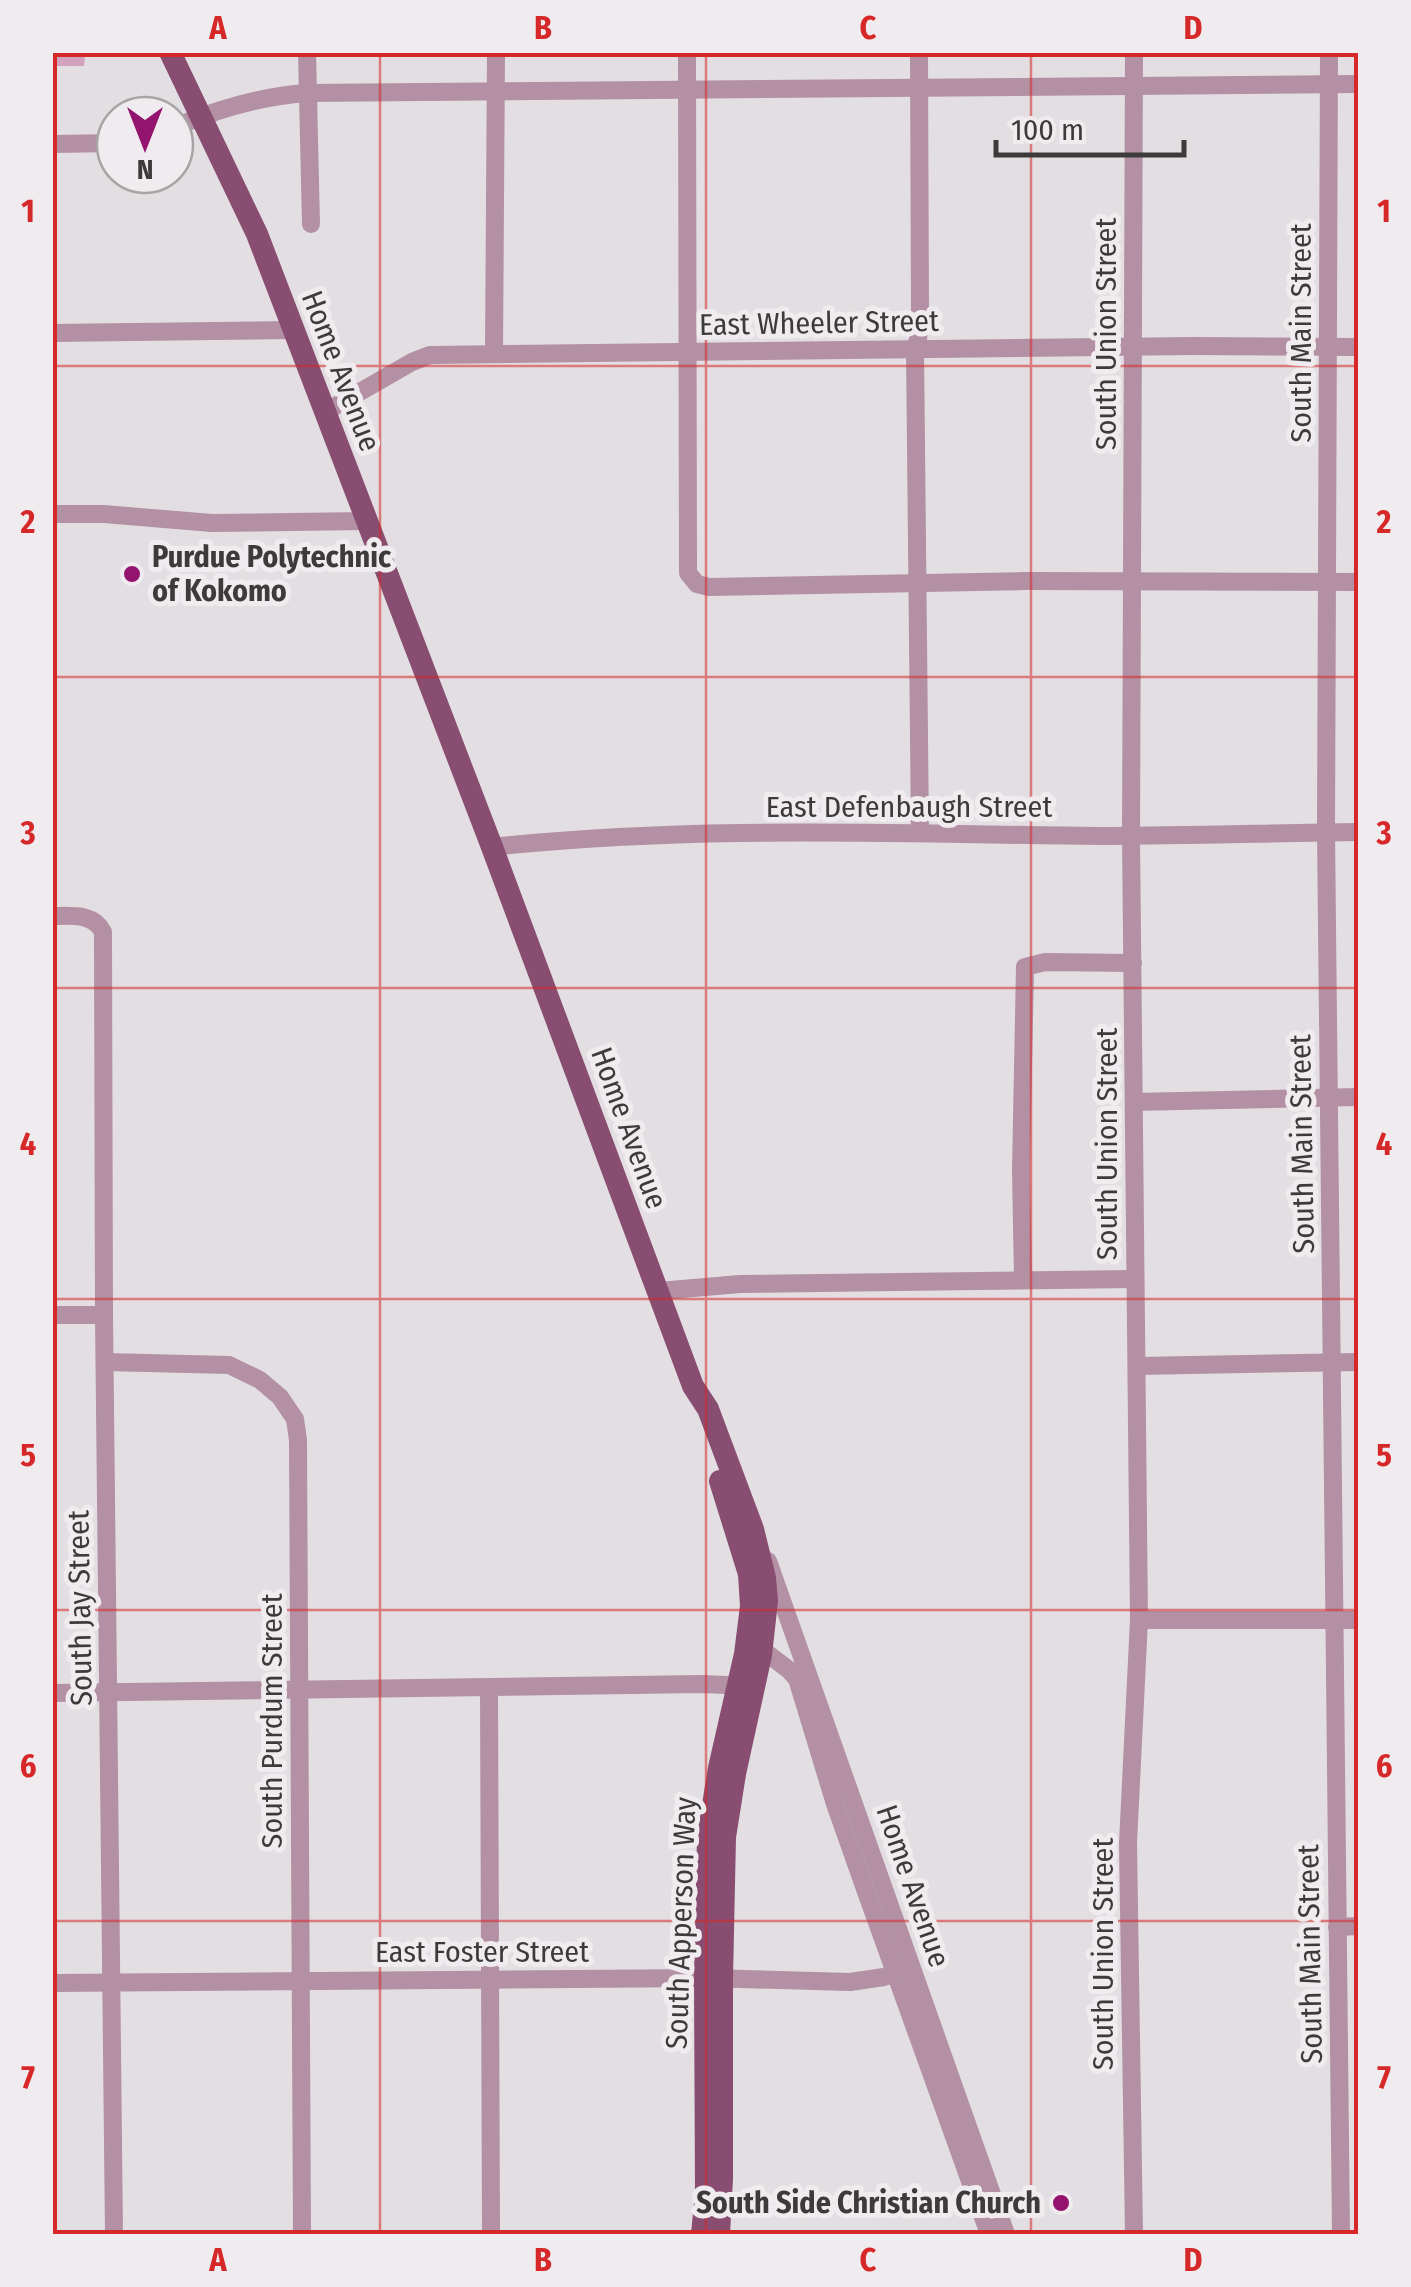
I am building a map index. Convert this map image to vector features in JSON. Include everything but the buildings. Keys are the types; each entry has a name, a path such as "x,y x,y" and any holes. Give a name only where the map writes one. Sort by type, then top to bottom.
{"main road":[{"name":"Home Avenue","path":"170,52 257,234 693,1386 708,1409 752,1528"},
{"name":"South Apperson Way","path":"693,1386 749,1574 755,1644"},
{"name":"South Apperson Way","path":"702,2234 725,1836 746,1686 767,1601 752,1528"},
{"name":"South Apperson Way","path":"714,1978 722,2179 718,2234"}],"street":[{"path":"307,52 311,224"},
{"path":"494,354 496,52"},
{"path":"687,52 688,573 697,584 709,587 1358,582"},
{"path":"919,52 920,315 915,349 920,833"},
{"name":"South Union Street","path":"1134,52 1131,835 1139,1620 1128,1843 1134,2234"},
{"name":"South Main Street","path":"1329,52 1326,832 1341,2234"},
{"path":"195,119 270,95 307,93 1358,84"},
{"path":"52,144 95,143"},
{"path":"52,333 294,330"},
{"name":"East Wheeler Street","path":"325,412 430,355 1358,347"},
{"path":"52,514 212,523 367,521"},
{"name":"East Defenbaugh Street","path":"492,847 558,840 774,832 1358,832"},
{"name":"South Jay Street","path":"52,916 80,916 98,922 103,932 114,2234"},
{"path":"1023,1280 1025,967 1045,962 1133,963"},
{"path":"1134,1102 1358,1098"},
{"path":"658,1291 740,1284 1135,1279"},
{"path":"52,1315 104,1315"},
{"name":"South Purdum Street","path":"105,1362 229,1365 260,1380 280,1397 295,1419 302,2234"},
{"path":"1136,1366 1358,1362"},
{"name":"Home Avenue","path":"752,1528 774,1574 989,2234"},
{"path":"1139,1620 1358,1620"},
{"name":"Home Avenue","path":"755,1644 797,1680 841,1821 1006,2234"},
{"path":"52,1692 746,1686"},
{"path":"489,1688 491,2234"},
{"path":"1337,1927 1358,1926"},
{"name":"East Foster Street","path":"52,1983 714,1978 850,1982 903,1971"}],"shaded area":[{"path":"53,53 135,55 85,55 84,66 53,66"}],"place":[{"name":"Purdue Polytechnic of Kokomo","path":"132,574"},
{"name":"South Side Christian Church","path":"1061,2203"}]}
